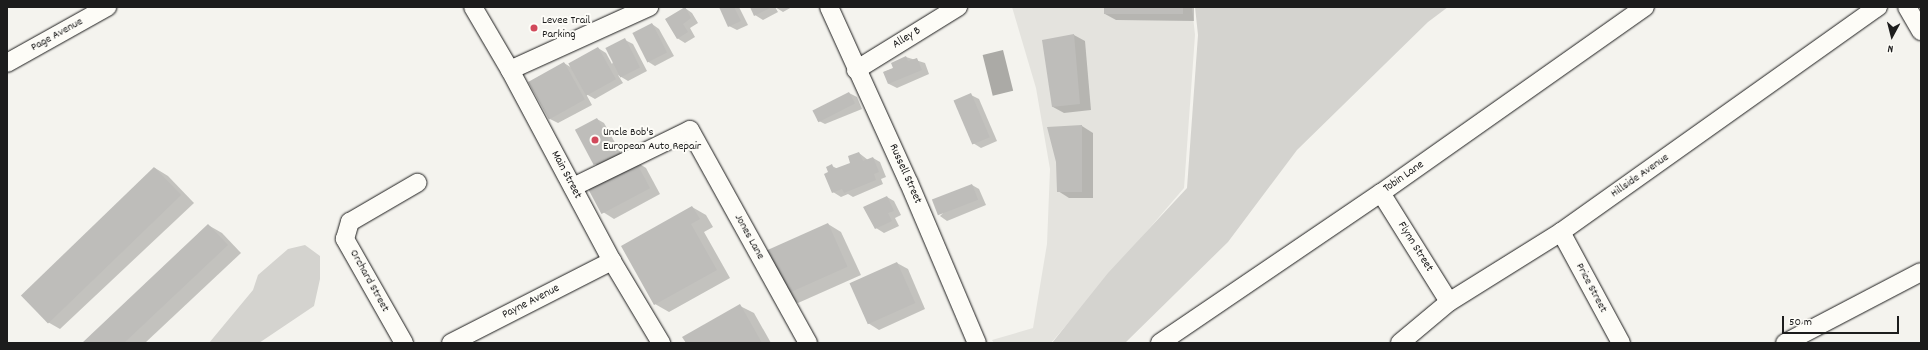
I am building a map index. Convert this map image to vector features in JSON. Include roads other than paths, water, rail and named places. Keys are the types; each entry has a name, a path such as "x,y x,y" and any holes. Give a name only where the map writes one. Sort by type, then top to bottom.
{"street":[{"name":"Page Avenue","path":"7,63 107,7"},
{"name":"Main Street","path":"473,7 510,70 612,261 661,343"},
{"path":"510,70 650,7"},
{"name":"Russell Street","path":"829,7 856,70 909,183 977,343"},
{"name":"Alley B","path":"856,70 958,7"},
{"name":"Tobin Lane","path":"1160,343 1381,193 1645,7"},
{"name":"Hillside Avenue","path":"1400,343 1449,302 1561,232 1878,7"},
{"path":"1907,7 1921,31"},
{"name":"Jones Lane","path":"573,187 690,130 808,343"},
{"name":"Orchard Street","path":"404,343 345,239 350,222 417,183"},
{"name":"Flynn Street","path":"1381,193 1449,302"},
{"name":"Price Street","path":"1561,232 1621,343"},
{"name":"Payne Avenue","path":"451,343 612,261"},
{"path":"1785,343 1921,272"}],"place":[{"name":"Levee Trail Parking","path":"534,28"},
{"name":"Uncle Bob's European Auto Repair","path":"595,140"}]}
